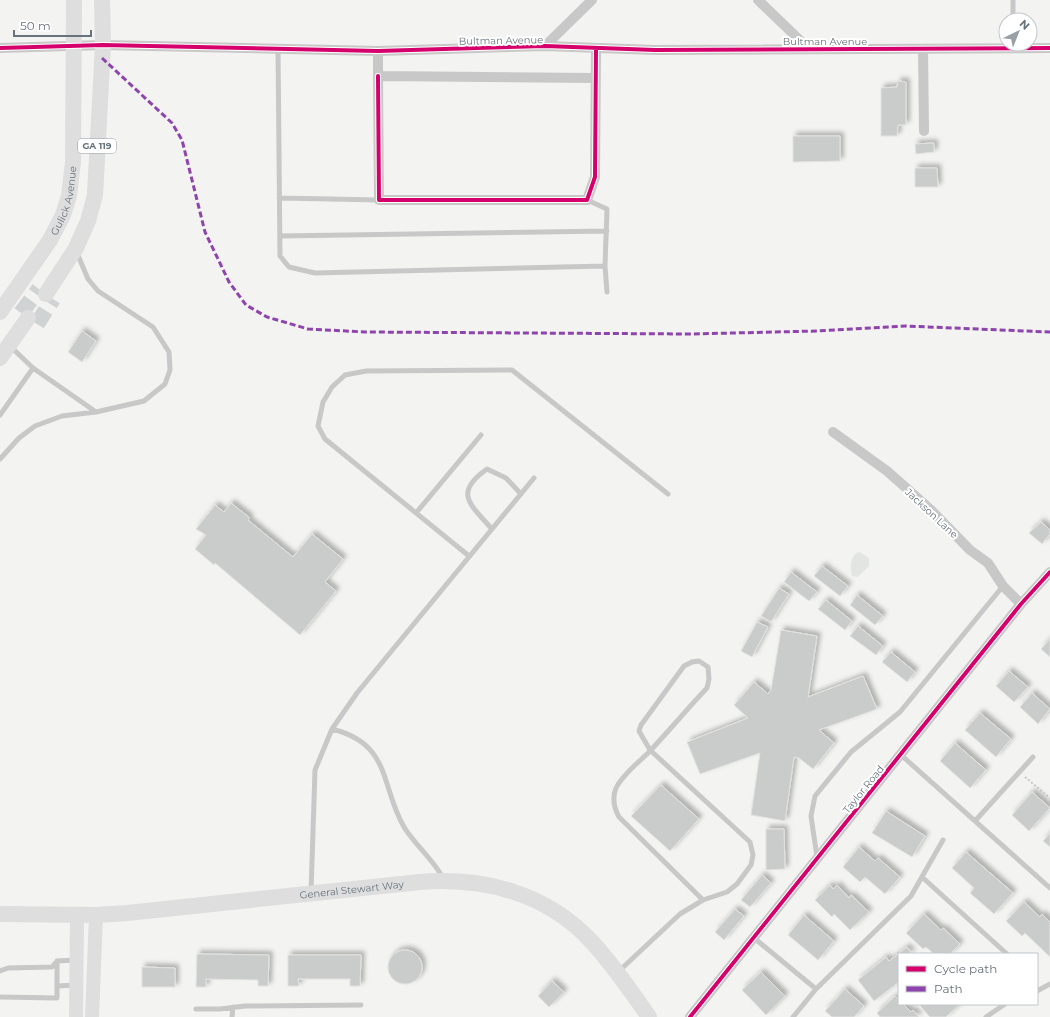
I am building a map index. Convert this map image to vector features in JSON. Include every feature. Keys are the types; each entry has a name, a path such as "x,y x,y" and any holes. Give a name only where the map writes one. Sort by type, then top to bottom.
{"main road":[{"name":"Gulick Avenue","path":"0,312 50,240 63,215 69,196 73,162 74,0"},
{"name":"GA 119","path":"48,291 76,248 88,221 95,195 103,46 102,0"},
{"path":"4,352 29,318"},
{"name":"General Stewart Way","path":"0,914 96,915 311,892 444,880 487,884 510,890 539,902 555,911 578,929 591,941 617,972 649,1017"},
{"path":"76,1017 77,915"},
{"path":"92,1017 96,915"}],"street":[{"path":"545,46 592,0"},
{"path":"758,0 809,49"},
{"name":"Bultman Avenue","path":"0,48 103,46 378,51 545,46 596,49 923,49 998,46"},
{"name":"Bultman Avenue","path":"1038,47 1050,48"},
{"path":"378,51 379,200 587,200 595,177 596,49"},
{"path":"923,49 924,131"},
{"path":"378,76 596,78"},
{"name":"Jackson Lane","path":"832,432 887,471 931,510 970,550 988,563 1003,586 1021,604"},
{"name":"Taylor Road","path":"690,1017 1021,604 1050,572"}],"lane":[{"path":"1013,0 1013,12"},
{"path":"278,49 280,256 289,267 315,272 605,266"},
{"path":"279,198 379,200"},
{"path":"587,200 608,209 605,266 607,292"},
{"path":"280,236 606,231"},
{"path":"0,459 19,438 35,426 62,416 96,412 144,401 165,384 170,370 169,352 153,327 98,291 88,279 76,248"},
{"path":"4,352 33,368 96,412"},
{"path":"0,415 33,368"},
{"path":"470,556 325,440 318,426 322,402 332,387 345,375 366,371 512,370 668,494"},
{"path":"416,513 481,435"},
{"path":"492,529 473,507 467,496 468,485 487,469 506,478 521,494"},
{"path":"311,892 315,770 332,729 357,693 534,478"},
{"path":"818,858 811,816 815,796 851,752 900,712 1003,586"},
{"path":"617,972 680,914 704,900 727,892 737,884 751,865 752,848 750,842 650,750 640,731 641,725 684,666 692,662 699,661 708,667 709,679 707,688 650,750 616,788 614,809 619,817 704,900"},
{"path":"332,729 351,736 360,742 377,759 384,771 398,816 412,838 438,868 444,880"},
{"path":"901,755 1050,888"},
{"path":"975,821 1033,757"},
{"path":"793,1017 816,989 911,896 943,840"},
{"path":"922,877 1006,953"},
{"path":"754,938 816,989"},
{"path":"0,971 8,968 52,967 57,961 76,960"},
{"path":"0,997 57,998 57,961"},
{"path":"1038,990 1050,984"},
{"path":"58,986 76,985"},
{"path":"196,1009 361,1005"},
{"path":"986,1017 1004,1005"},
{"path":"232,1017 233,1007"}],"path":[{"path":"1019,772 1050,798"}],"shaded area":[{"path":"860,552 869,558 869,566 858,577 852,576 851,567 854,555"}],"building":[{"path":"898,81 906,82 906,125 898,125 897,136 881,136 881,88 897,87"},
{"path":"793,136 840,136 840,161 793,162"},
{"path":"934,143 934,152 916,154 915,144"},
{"path":"915,168 937,168 938,187 915,187"},
{"path":"82,331 96,341 82,362 68,352"},
{"path":"231,503 250,518 248,520 293,557 312,534 343,559 325,582 336,591 300,635 215,563 214,565 195,549 206,535 196,529 215,505 224,512"},
{"path":"1041,522 1050,530 1050,534 1042,544 1029,533"},
{"path":"822,566 848,586 840,596 814,576"},
{"path":"791,572 817,592 809,601 784,582"},
{"path":"779,588 789,594 771,622 761,616"},
{"path":"857,595 883,616 875,625 850,605"},
{"path":"826,600 852,621 845,630 818,609"},
{"path":"757,622 768,627 752,657 741,651"},
{"path":"858,626 883,646 876,655 850,636"},
{"path":"781,630 817,636 808,697 863,676 877,709 819,730 834,743 813,769 799,758 794,757 785,821 751,815 760,753 700,774 687,742 748,718 734,705 754,682 768,694 771,690"},
{"path":"1050,639 1050,657 1041,649"},
{"path":"891,652 915,672 907,682 882,662"},
{"path":"1009,671 1028,687 1014,702 996,686"},
{"path":"1032,693 1050,709 1038,724 1020,707"},
{"path":"980,713 1011,739 996,757 965,730"},
{"path":"955,743 986,770 970,788 940,761"},
{"path":"661,785 699,819 670,851 631,816"},
{"path":"1032,792 1050,808 1029,831 1012,815"},
{"path":"886,811 925,836 912,857 872,833"},
{"path":"766,829 784,829 785,869 766,870"},
{"path":"1050,833 1050,847 1043,841"},
{"path":"859,847 875,861 878,858 900,877 885,894 865,877 860,882 843,867"},
{"path":"966,852 1013,893 994,914 970,893 974,888 952,868"},
{"path":"762,875 771,883 750,907 741,900"},
{"path":"830,885 833,889 837,885 849,898 851,895 869,912 850,930 834,914 832,917 815,900"},
{"path":"1024,902 1040,917 1042,914 1050,922 1050,957 1025,933 1022,936 1006,921"},
{"path":"735,909 744,916 724,940 715,932"},
{"path":"924,914 941,930 943,928 960,944 951,953 933,953 926,947 923,949 906,933"},
{"path":"804,915 834,941 818,960 788,935"},
{"path":"907,947 911,953 899,953"},
{"path":"405,950 417,955 422,967 417,979 405,984 393,979 388,967 393,955"},
{"path":"197,954 269,955 268,986 258,986 258,980 206,979 206,987 196,987"},
{"path":"898,954 898,983 874,1001 858,980 886,957 889,961"},
{"path":"288,955 361,955 360,986 350,986 350,979 298,979 299,986 288,986"},
{"path":"142,967 175,968 175,987 142,987"},
{"path":"761,972 785,996 766,1015 742,990"},
{"path":"552,981 564,992 549,1007 538,996"},
{"path":"845,989 864,1006 854,1017 832,1017 825,1011"},
{"path":"895,996 898,999 898,1005 904,1005 911,1012 913,1010 919,1017 880,1017 877,1013"},
{"path":"959,1005 946,1017 930,1017 920,1006"}],"tunnel":[{"path":"21,313 39,289"},
{"path":"37,324 53,299"}],"marked path":[{"path":"102,58 172,123 182,140 205,232 229,282 246,305 267,317 308,329 365,332 690,334 817,331 906,326 1050,332"}],"cycle path":[{"path":"0,48 103,45 378,51 545,46 655,50 1050,48"},
{"path":"378,76 379,200 587,200 595,177 596,49"},
{"path":"690,1017 1021,604 1050,572"}]}
